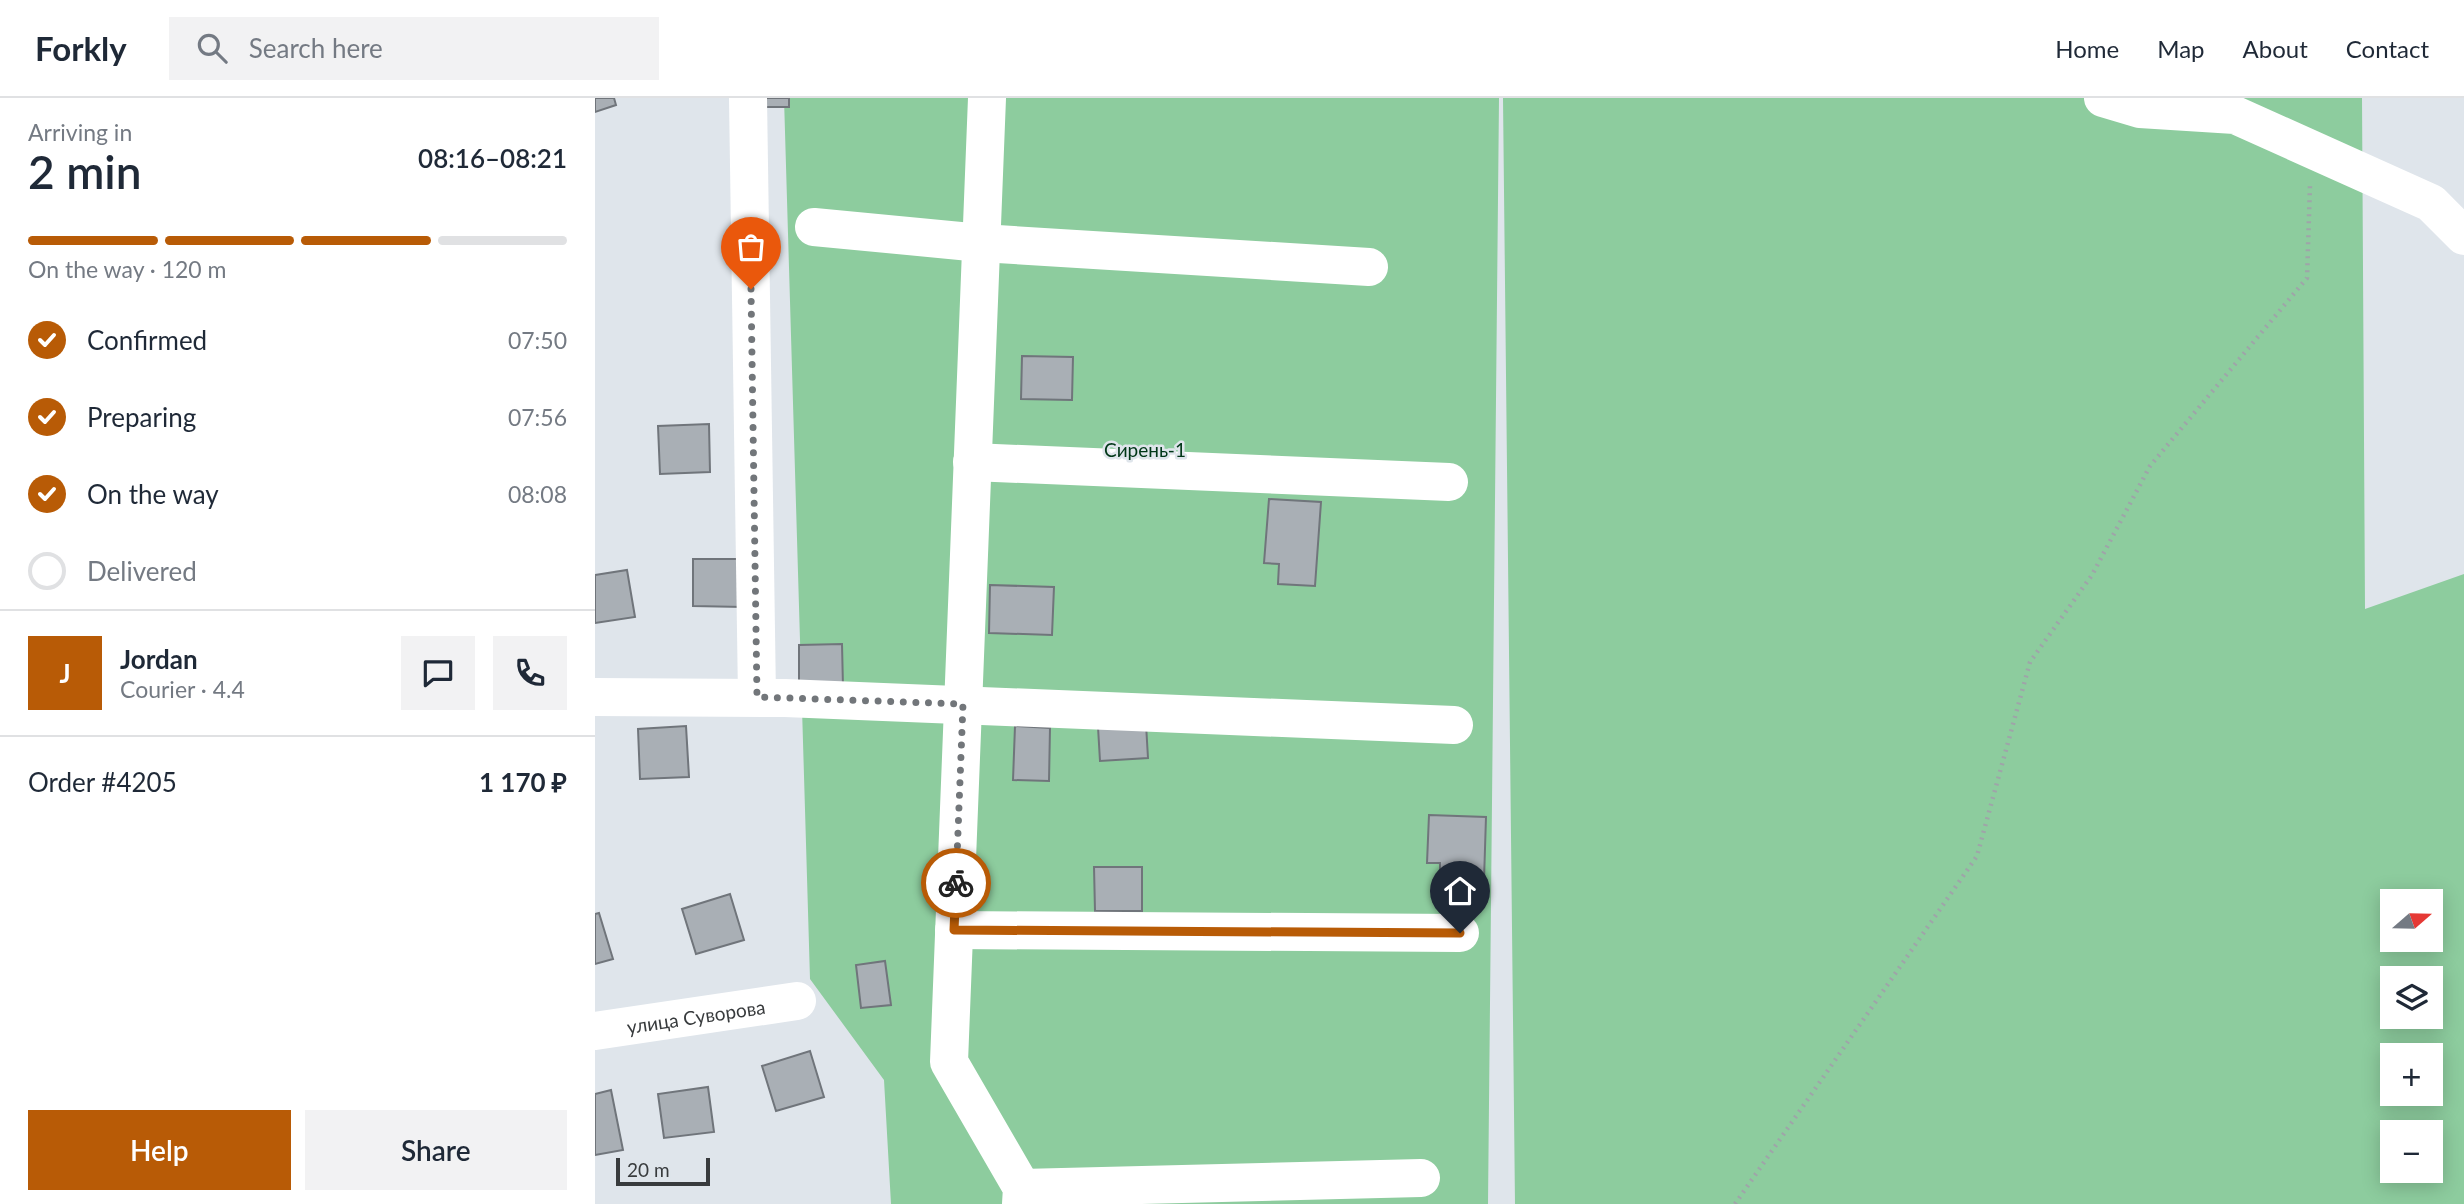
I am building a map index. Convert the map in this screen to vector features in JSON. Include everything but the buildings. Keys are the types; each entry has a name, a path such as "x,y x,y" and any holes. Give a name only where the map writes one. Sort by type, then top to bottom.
{"street":[{"path":"748,98 757,697"},
{"path":"986,98 949,1062 1022,1196 1421,1178"},
{"path":"2103,98 2140,109 2235,115 2431,203 2464,236"},
{"path":"814,227 981,243 1369,267"},
{"path":"972,462 1449,482"},
{"path":"595,697 757,697 1454,725"},
{"path":"954,930 1460,933"},
{"name":"улица Суворова","path":"595,1031 797,1001"}],"path":[{"path":"1735,1204 1977,856 2030,662 2092,575 2150,466 2307,278 2311,149"}],"green space":[{"name":"Сирень-1","path":"784,98 1499,98 1488,1204 891,1204 884,1080 810,979"},
{"path":"1503,98 2362,98 2365,609 2464,574 2464,1204 1515,1204"}],"way so far":[{"path":"751,289 757,697 963,704 956,883"}],"route":[{"path":"956,883 954,930 1460,933"}]}
